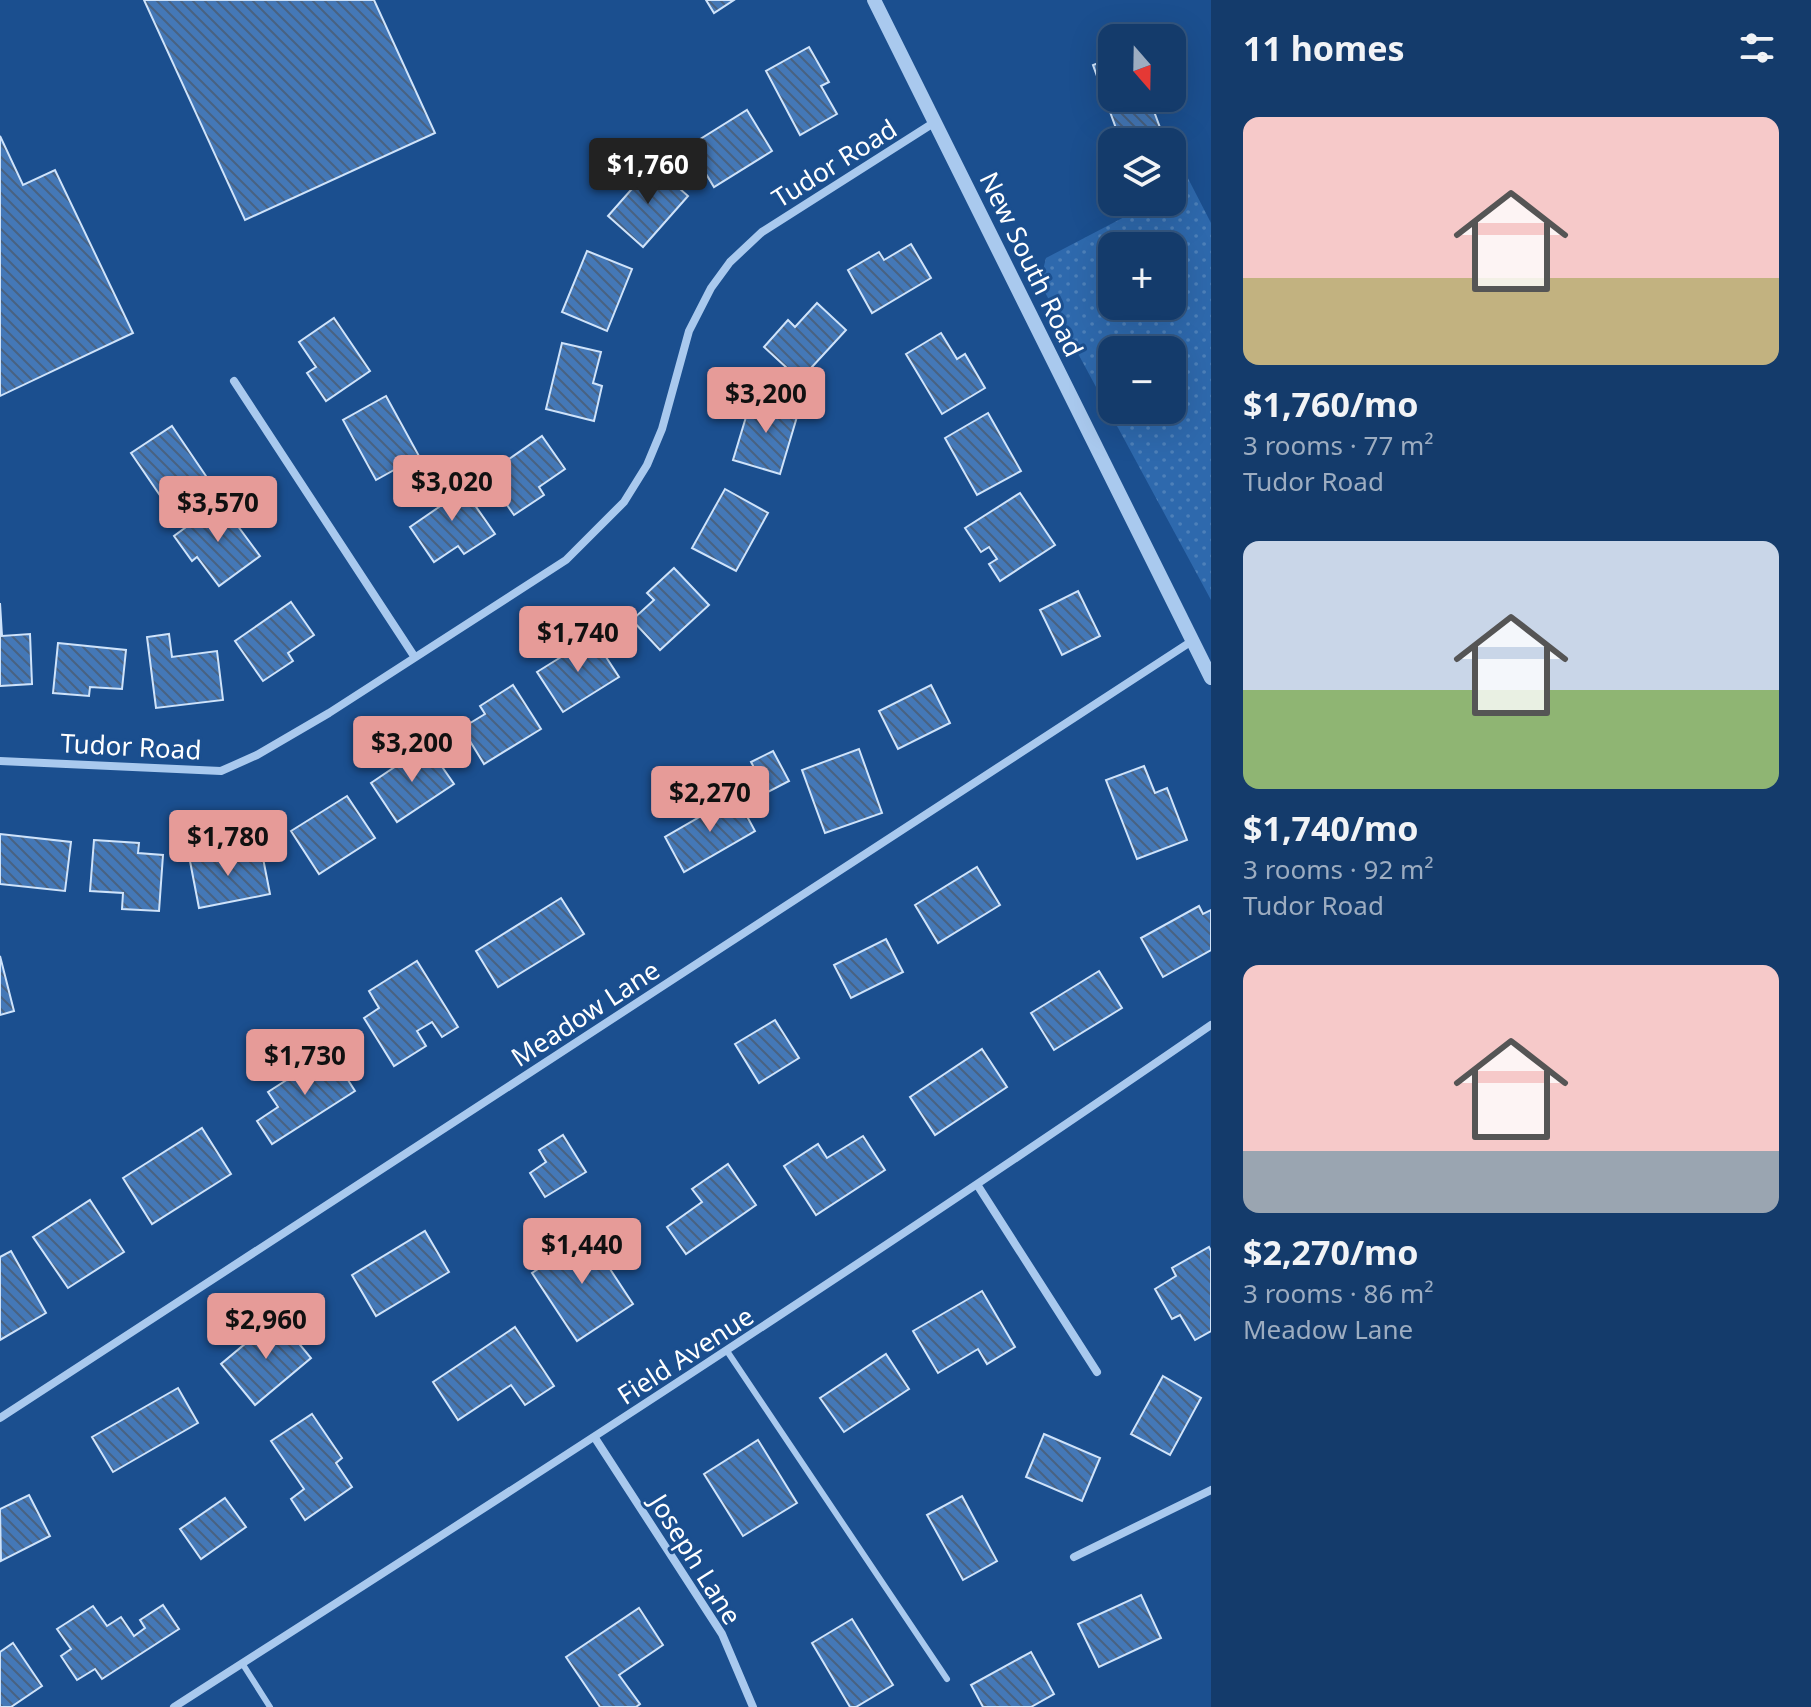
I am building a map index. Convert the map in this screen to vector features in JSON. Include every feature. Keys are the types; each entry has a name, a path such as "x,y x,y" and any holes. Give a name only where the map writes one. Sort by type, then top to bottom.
{"street":[{"name":"New South Road","path":"874,0 1211,678"},
{"name":"Tudor Road","path":"0,761 221,771 257,755 329,713 566,560 624,502 647,465 662,429 689,331 711,288 730,262 762,232 935,122"},
{"path":"234,381 414,656"},
{"name":"Meadow Lane","path":"0,1418 1192,641"},
{"name":"Field Avenue","path":"174,1707 595,1438 978,1186 1211,1025"},
{"path":"978,1186 1097,1372"},
{"name":"Joseph Lane","path":"595,1438 722,1634 753,1707"},
{"path":"1074,1557 1211,1490"}],"lane":[{"path":"727,1351 947,1679"},
{"path":"242,1663 270,1707"}],"shaded area":[{"path":"1186,174 1211,223 1211,600 1116,424 1186,424 1186,336 1098,336 1098,391 1034,272 1043,270 1046,258 1126,216 1186,216"}],"building":[{"path":"144,0 374,0 435,133 245,220"},
{"path":"706,0 734,0 714,13"},
{"path":"809,47 829,82 821,86 837,114 800,135 766,71"},
{"path":"747,110 772,151 714,187 689,146"},
{"path":"1110,112 1154,112 1160,128 1116,128"},
{"path":"0,136 23,185 55,170 133,333 0,396"},
{"path":"653,165 688,196 643,247 608,216"},
{"path":"911,244 931,278 872,313 848,270 879,252 884,260"},
{"path":"587,251 632,269 607,331 562,312"},
{"path":"817,303 846,330 800,380 764,347 788,320 795,327"},
{"path":"334,318 370,371 326,401 307,373 316,367 299,342"},
{"path":"941,333 957,359 965,354 985,388 942,414 906,354"},
{"path":"562,343 601,352 593,383 602,386 594,421 546,409"},
{"path":"386,396 419,456 376,480 343,420"},
{"path":"752,397 799,410 780,474 733,460"},
{"path":"988,413 1021,471 977,495 945,438"},
{"path":"172,426 210,482 170,510 131,453"},
{"path":"542,436 565,469 539,487 544,495 514,515 486,475"},
{"path":"456,478 495,534 464,554 458,546 434,562 410,527 439,507 431,495"},
{"path":"725,489 768,513 736,571 692,548"},
{"path":"1020,493 1055,545 1000,581 989,564 997,559 989,547 981,552 965,528"},
{"path":"220,502 260,556 219,586 197,557 192,561 174,536"},
{"path":"674,568 709,605 660,650 632,620 654,600 647,593"},
{"path":"1078,591 1100,636 1062,655 1040,610"},
{"path":"291,602 314,635 288,653 293,661 263,681 235,641"},
{"path":"0,603 2,636 30,634 32,684 0,686"},
{"path":"169,634 172,657 217,651 223,700 156,708 147,637"},
{"path":"593,637 619,677 563,712 537,672"},
{"path":"58,643 126,650 122,689 90,687 89,696 53,693"},
{"path":"513,685 541,729 484,764 462,728 485,714 480,706"},
{"path":"931,685 950,723 898,749 879,711"},
{"path":"427,745 454,784 397,822 371,783"},
{"path":"859,749 882,813 825,833 802,770"},
{"path":"773,751 789,781 768,792 751,762"},
{"path":"1144,766 1155,793 1167,788 1187,840 1137,859 1106,780"},
{"path":"347,796 375,838 319,874 291,831"},
{"path":"736,796 755,831 684,872 665,837"},
{"path":"0,834 71,842 65,891 0,884"},
{"path":"94,840 139,843 138,853 163,855 159,911 122,909 123,893 90,891"},
{"path":"229,849 231,858 262,853 270,894 199,908 189,856"},
{"path":"977,867 1000,905 938,943 915,905"},
{"path":"561,898 584,934 498,987 476,951"},
{"path":"1199,906 1203,914 1211,910 1211,950 1163,977 1141,938"},
{"path":"886,939 903,972 851,998 834,965"},
{"path":"0,956 14,1011 0,1015"},
{"path":"417,961 458,1027 442,1037 432,1022 417,1031 426,1046 394,1066 364,1018 379,1008 369,991"},
{"path":"1099,971 1122,1008 1054,1050 1031,1013"},
{"path":"775,1020 799,1058 759,1083 735,1044"},
{"path":"982,1049 1007,1087 935,1135 910,1097"},
{"path":"330,1052 355,1091 272,1144 257,1121 278,1107 268,1092"},
{"path":"202,1128 231,1174 152,1224 123,1178"},
{"path":"563,1135 586,1172 545,1197 530,1173 546,1162 539,1150"},
{"path":"863,1136 885,1170 816,1215 784,1166 818,1144 827,1158"},
{"path":"728,1164 756,1205 686,1254 667,1227 702,1202 692,1189"},
{"path":"90,1200 124,1252 68,1288 33,1237"},
{"path":"581,1225 633,1304 577,1341 532,1273 572,1246 564,1236"},
{"path":"425,1231 449,1272 376,1316 352,1275"},
{"path":"1209,1247 1211,1331 1195,1340 1180,1315 1172,1319 1155,1289 1176,1276 1172,1268"},
{"path":"11,1251 46,1313 0,1340 0,1257"},
{"path":"982,1291 1015,1347 987,1364 978,1349 938,1373 913,1331"},
{"path":"277,1317 311,1358 255,1405 221,1364"},
{"path":"515,1327 554,1386 525,1405 511,1385 458,1420 433,1382"},
{"path":"886,1354 909,1389 844,1432 820,1398"},
{"path":"1163,1376 1201,1398 1170,1455 1131,1434"},
{"path":"178,1388 198,1423 113,1472 92,1437"},
{"path":"312,1414 342,1458 336,1463 352,1487 305,1520 291,1499 304,1489 271,1441"},
{"path":"1044,1434 1100,1458 1082,1501 1026,1477"},
{"path":"758,1440 797,1503 743,1536 704,1474"},
{"path":"29,1495 50,1536 1,1561 0,1509"},
{"path":"962,1496 997,1561 963,1580 927,1515"},
{"path":"225,1498 246,1527 201,1559 180,1529"},
{"path":"1141,1595 1161,1638 1099,1667 1078,1624"},
{"path":"163,1605 179,1629 102,1679 95,1669 77,1680 61,1656 71,1649 57,1629 93,1606 107,1626 121,1617 134,1636 145,1628 140,1620"},
{"path":"639,1608 663,1645 619,1675 640,1704 636,1707 600,1707 566,1657"},
{"path":"852,1619 893,1685 856,1707 850,1707 812,1643"},
{"path":"13,1643 42,1686 11,1707 0,1707 0,1652"},
{"path":"1031,1652 1054,1694 1031,1707 983,1707 971,1685"}]}
